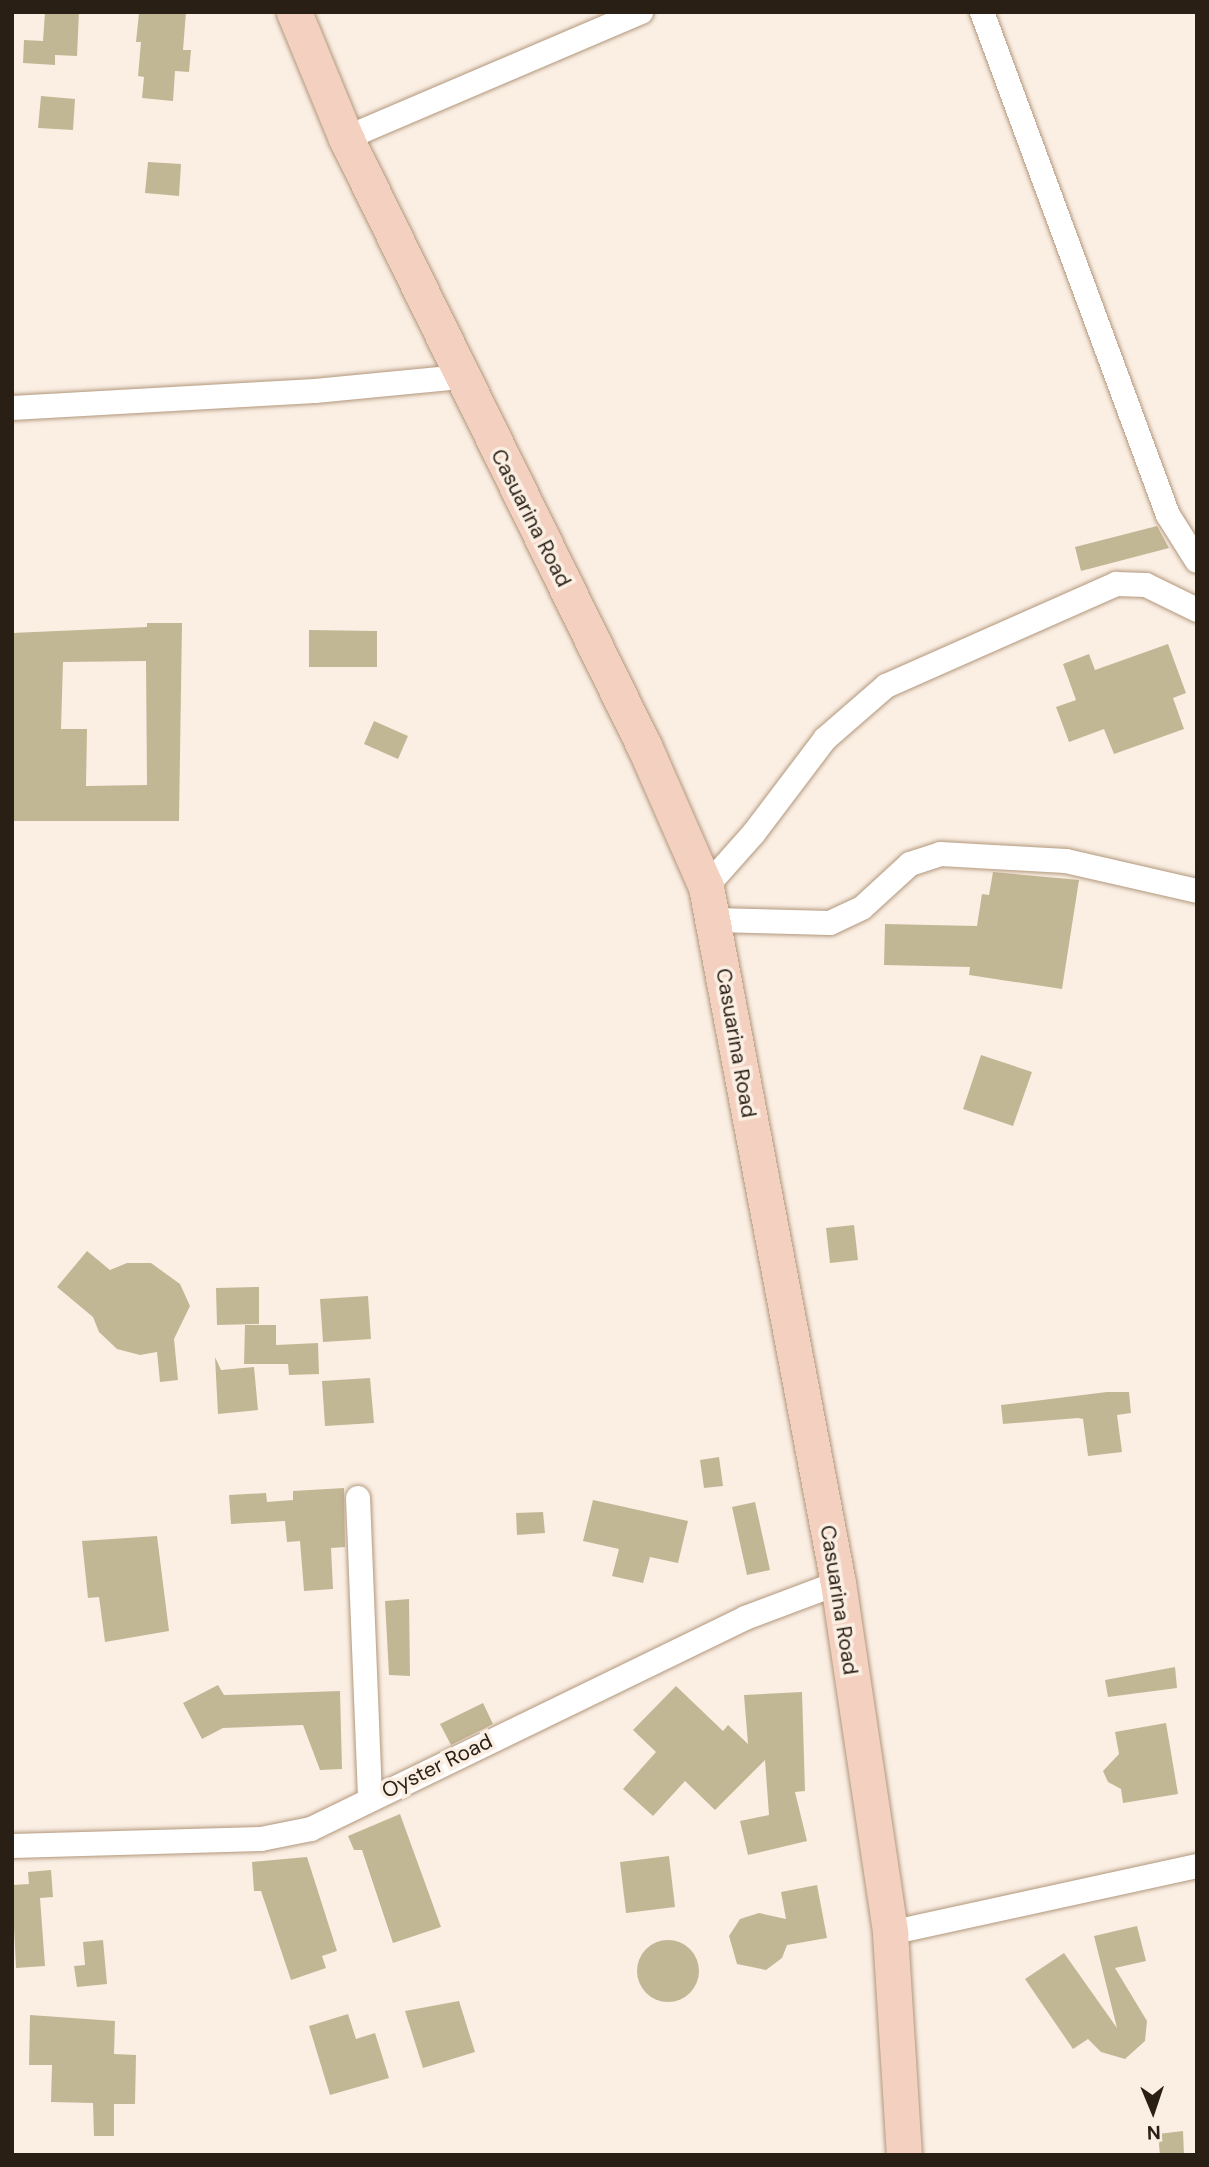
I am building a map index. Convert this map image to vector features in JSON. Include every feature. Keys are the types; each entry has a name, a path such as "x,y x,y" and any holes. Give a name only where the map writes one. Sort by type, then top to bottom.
{"street":[{"name":"Casuarina Road","path":"294,12 346,138 460,377 645,748 706,887 715,920 838,1583 890,1933 904,2155"},
{"path":"346,138 641,12"},
{"path":"982,12 1168,515 1197,561"},
{"path":"12,408 315,391 460,377"},
{"path":"706,887 754,834 825,739 886,686 1116,584 1146,585 1197,610"},
{"path":"715,920 830,923 862,908 909,864 940,854 1066,860 1197,891"},
{"path":"358,1498 370,1799"},
{"name":"Oyster Road","path":"12,1846 288,1836 745,1618 838,1583"},
{"path":"890,1933 1197,1866"}],"building":[{"path":"45,12 79,12 77,56 55,55 55,65 23,63 24,40 43,41"},
{"path":"186,12 183,50 191,50 189,72 175,71 173,101 142,98 144,77 138,76 141,42 136,42 139,13"},
{"path":"41,96 75,99 73,130 38,128"},
{"path":"148,162 181,164 179,196 145,193"},
{"path":"1157,526 1169,548 1081,571 1075,547"},
{"path":"147,623 182,623 179,821 12,821 12,633 147,627","holes":["146,661 147,785 86,786 87,729 61,729 63,662"]},
{"path":"309,630 377,631 377,667 309,667"},
{"path":"1168,644 1186,693 1173,698 1184,729 1114,754 1104,729 1069,742 1056,707 1076,700 1063,664 1089,654 1095,670"},
{"path":"374,721 408,736 398,759 364,744"},
{"path":"993,872 1079,880 1062,989 969,975 970,967 884,965 885,924 977,926 982,894 989,895"},
{"path":"981,1055 1032,1072 1013,1126 963,1109"},
{"path":"854,1225 858,1260 830,1263 826,1228"},
{"path":"87,1251 110,1270 127,1263 151,1263 180,1284 190,1306 174,1339 178,1380 160,1382 157,1352 140,1355 117,1349 99,1332 93,1317 57,1287"},
{"path":"259,1287 259,1324 217,1325 216,1288"},
{"path":"368,1296 371,1339 323,1342 320,1299"},
{"path":"245,1325 276,1325 276,1345 318,1343 319,1374 289,1375 288,1364 244,1364"},
{"path":"215,1357 221,1370 254,1367 258,1410 218,1414"},
{"path":"370,1378 374,1423 325,1426 322,1381"},
{"path":"1107,1392 1129,1392 1131,1413 1117,1415 1122,1452 1088,1456 1083,1419 1003,1424 1001,1405"},
{"path":"719,1457 723,1486 704,1488 700,1460"},
{"path":"344,1488 345,1547 331,1548 333,1589 304,1591 300,1541 287,1542 285,1521 231,1524 229,1495 266,1493 267,1502 293,1500 293,1491"},
{"path":"593,1500 688,1521 678,1563 650,1557 643,1583 612,1576 619,1549 583,1541"},
{"path":"755,1502 770,1570 747,1575 732,1507"},
{"path":"543,1512 545,1533 517,1535 516,1513"},
{"path":"157,1536 169,1631 105,1642 99,1597 88,1598 82,1541"},
{"path":"409,1599 410,1676 389,1675 385,1601"},
{"path":"1175,1667 1177,1688 1108,1697 1105,1680"},
{"path":"218,1685 224,1695 340,1691 342,1769 320,1770 303,1725 223,1728 202,1739 183,1703"},
{"path":"676,1686 723,1731 728,1725 748,1744 744,1695 802,1692 805,1791 795,1792 807,1841 748,1855 740,1821 769,1815 765,1760 715,1810 685,1781 653,1816 623,1789 656,1752 633,1730"},
{"path":"483,1703 493,1724 451,1745 440,1724"},
{"path":"1166,1723 1178,1794 1123,1803 1121,1789 1108,1782 1103,1771 1119,1754 1115,1732"},
{"path":"400,1814 441,1927 393,1943 362,1850 354,1850 348,1836"},
{"path":"669,1856 675,1907 626,1913 620,1862"},
{"path":"307,1857 337,1951 322,1956 326,1968 291,1980 261,1891 254,1891 252,1862"},
{"path":"51,1870 53,1897 40,1898 45,1966 16,1968 12,1885 29,1884 28,1872"},
{"path":"817,1885 827,1938 787,1945 782,1958 766,1970 737,1964 729,1936 740,1919 759,1913 786,1919 781,1892"},
{"path":"1137,1926 1146,1961 1115,1968 1147,2021 1145,2041 1125,2059 1101,2052 1088,2039 1073,2049 1025,1979 1064,1953 1117,2028 1094,1936"},
{"path":"103,1940 107,1984 77,1987 74,1966 85,1965 83,1942"},
{"path":"662,1940 674,1940 690,1949 697,1959 697,1983 690,1993 674,2002 662,2002 651,1997 642,1988 637,1977 637,1965 642,1954 651,1945"},
{"path":"459,2001 475,2052 423,2068 405,2011"},
{"path":"348,2014 356,2039 375,2033 389,2078 330,2095 309,2026"},
{"path":"30,2015 115,2021 114,2054 136,2055 135,2104 114,2104 114,2136 94,2136 93,2103 51,2102 52,2065 29,2065"},
{"path":"1183,2131 1184,2155 1160,2155 1158,2134"}]}
